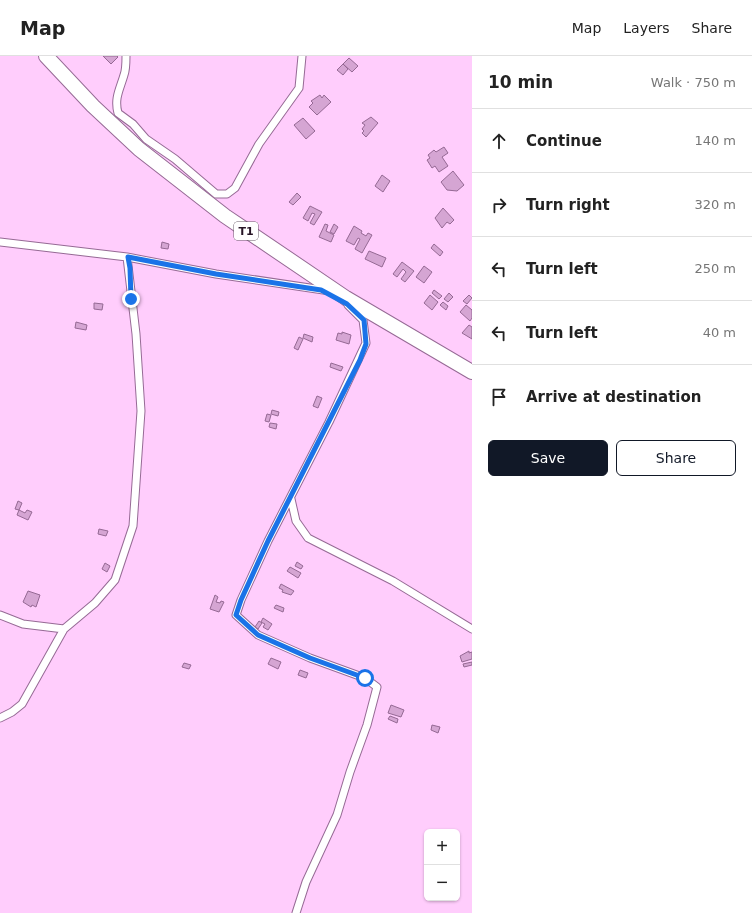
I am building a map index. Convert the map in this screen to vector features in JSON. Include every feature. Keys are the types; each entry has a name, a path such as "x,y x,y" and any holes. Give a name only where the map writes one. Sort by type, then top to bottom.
{"highway":[{"name":"T1","path":"46,56 93,106 139,149 225,216 337,292 472,372"}],"street":[{"path":"126,56 125,74 117,93 116,105 118,113 133,124 146,139 174,159 216,194 227,194 235,188 259,144 299,88 302,56"},
{"path":"0,242 128,257 216,274 337,292"},
{"path":"0,718 12,712 22,704 64,629 96,603 115,580 133,526 141,411 136,334 128,257"},
{"path":"296,913 306,882 337,816 350,772 368,725 377,687 365,678 310,658 258,635 236,615 252,576 366,344 364,320 347,304 321,290"},
{"path":"291,499 296,521 308,538 393,581 472,629"},
{"path":"0,615 23,624 64,629"}],"building":[{"path":"103,56 117,56 118,57 111,64"},
{"path":"349,58 358,66 352,72 343,64"},
{"path":"343,64 348,69 343,75 337,70"},
{"path":"320,95 322,98 324,95 331,102 317,115 309,107 313,103 311,101"},
{"path":"371,117 378,123 366,137 362,133 364,131 362,129 365,125 362,123"},
{"path":"303,118 315,131 306,139 294,125"},
{"path":"444,147 448,153 442,157 448,166 439,172 435,166 432,168 427,160 430,158 428,155 434,150 436,152"},
{"path":"453,171 464,185 457,191 447,190 441,182"},
{"path":"382,175 390,181 383,192 375,186"},
{"path":"297,193 301,197 293,205 289,202"},
{"path":"310,206 322,212 314,225 310,223 315,214 312,213 308,221 303,218"},
{"path":"443,208 454,220 450,224 447,222 442,228 435,218"},
{"path":"325,224 328,225 326,231 334,235 331,242 319,237"},
{"path":"334,224 338,227 334,234 330,232"},
{"path":"354,226 362,231 361,233 366,236 368,233 372,235 362,253 355,249 360,239 358,238 354,245 346,241"},
{"path":"162,242 169,244 168,249 161,248"},
{"path":"434,244 443,252 440,256 431,248"},
{"path":"369,251 386,258 382,267 365,259"},
{"path":"402,262 414,271 405,282 401,279 406,272 403,269 397,277 393,274"},
{"path":"424,266 432,272 424,283 416,277"},
{"path":"434,290 442,296 439,299 432,293"},
{"path":"449,293 453,297 448,302 444,299"},
{"path":"430,295 438,302 432,310 424,303"},
{"path":"469,295 472,298 467,304 463,301"},
{"path":"443,302 448,306 446,310 440,305"},
{"path":"94,303 103,304 102,310 94,309"},
{"path":"466,305 472,310 472,318 470,321 460,312"},
{"path":"76,322 87,325 86,330 75,328"},
{"path":"469,325 472,327 472,339 462,333"},
{"path":"342,332 351,335 349,344 336,340 338,333 342,334"},
{"path":"304,334 313,337 312,342 303,338"},
{"path":"299,337 303,339 298,350 294,348"},
{"path":"331,363 343,367 341,371 330,367"},
{"path":"317,396 322,398 318,408 313,406"},
{"path":"272,410 279,412 278,416 271,414"},
{"path":"267,414 271,415 269,422 265,421"},
{"path":"270,423 277,424 276,429 269,427"},
{"path":"18,501 22,503 19,510 15,509"},
{"path":"19,510 25,513 27,510 32,512 28,520 17,515"},
{"path":"99,529 108,531 106,536 98,534"},
{"path":"297,562 303,566 301,569 295,566"},
{"path":"105,563 110,566 107,572 102,569"},
{"path":"290,567 301,573 298,578 287,571"},
{"path":"281,584 294,591 291,595 282,592 283,590 279,588"},
{"path":"28,591 40,595 36,607 32,605 31,607 23,602"},
{"path":"215,595 218,597 216,602 224,602 219,612 210,609"},
{"path":"276,605 284,608 283,612 274,608"},
{"path":"263,618 272,624 268,630 263,627 265,624 261,622"},
{"path":"259,621 262,623 258,629 255,627"},
{"path":"469,651 469,653 472,652 472,659 462,662 460,656"},
{"path":"271,658 281,662 278,669 268,664"},
{"path":"472,662 472,665 464,667 463,664"},
{"path":"184,663 191,665 189,669 182,667"},
{"path":"300,670 308,673 306,678 298,675"},
{"path":"391,705 404,710 401,717 388,713"},
{"path":"390,716 398,719 397,723 388,719"},
{"path":"432,725 440,727 438,733 431,730"}],"route":[{"path":"131,299 130,268 128,257 216,274 321,290 347,304 364,320 366,344 360,360 305,468 291,499 268,541 241,600 236,615 244,624 258,635 342,671 365,678"}]}
